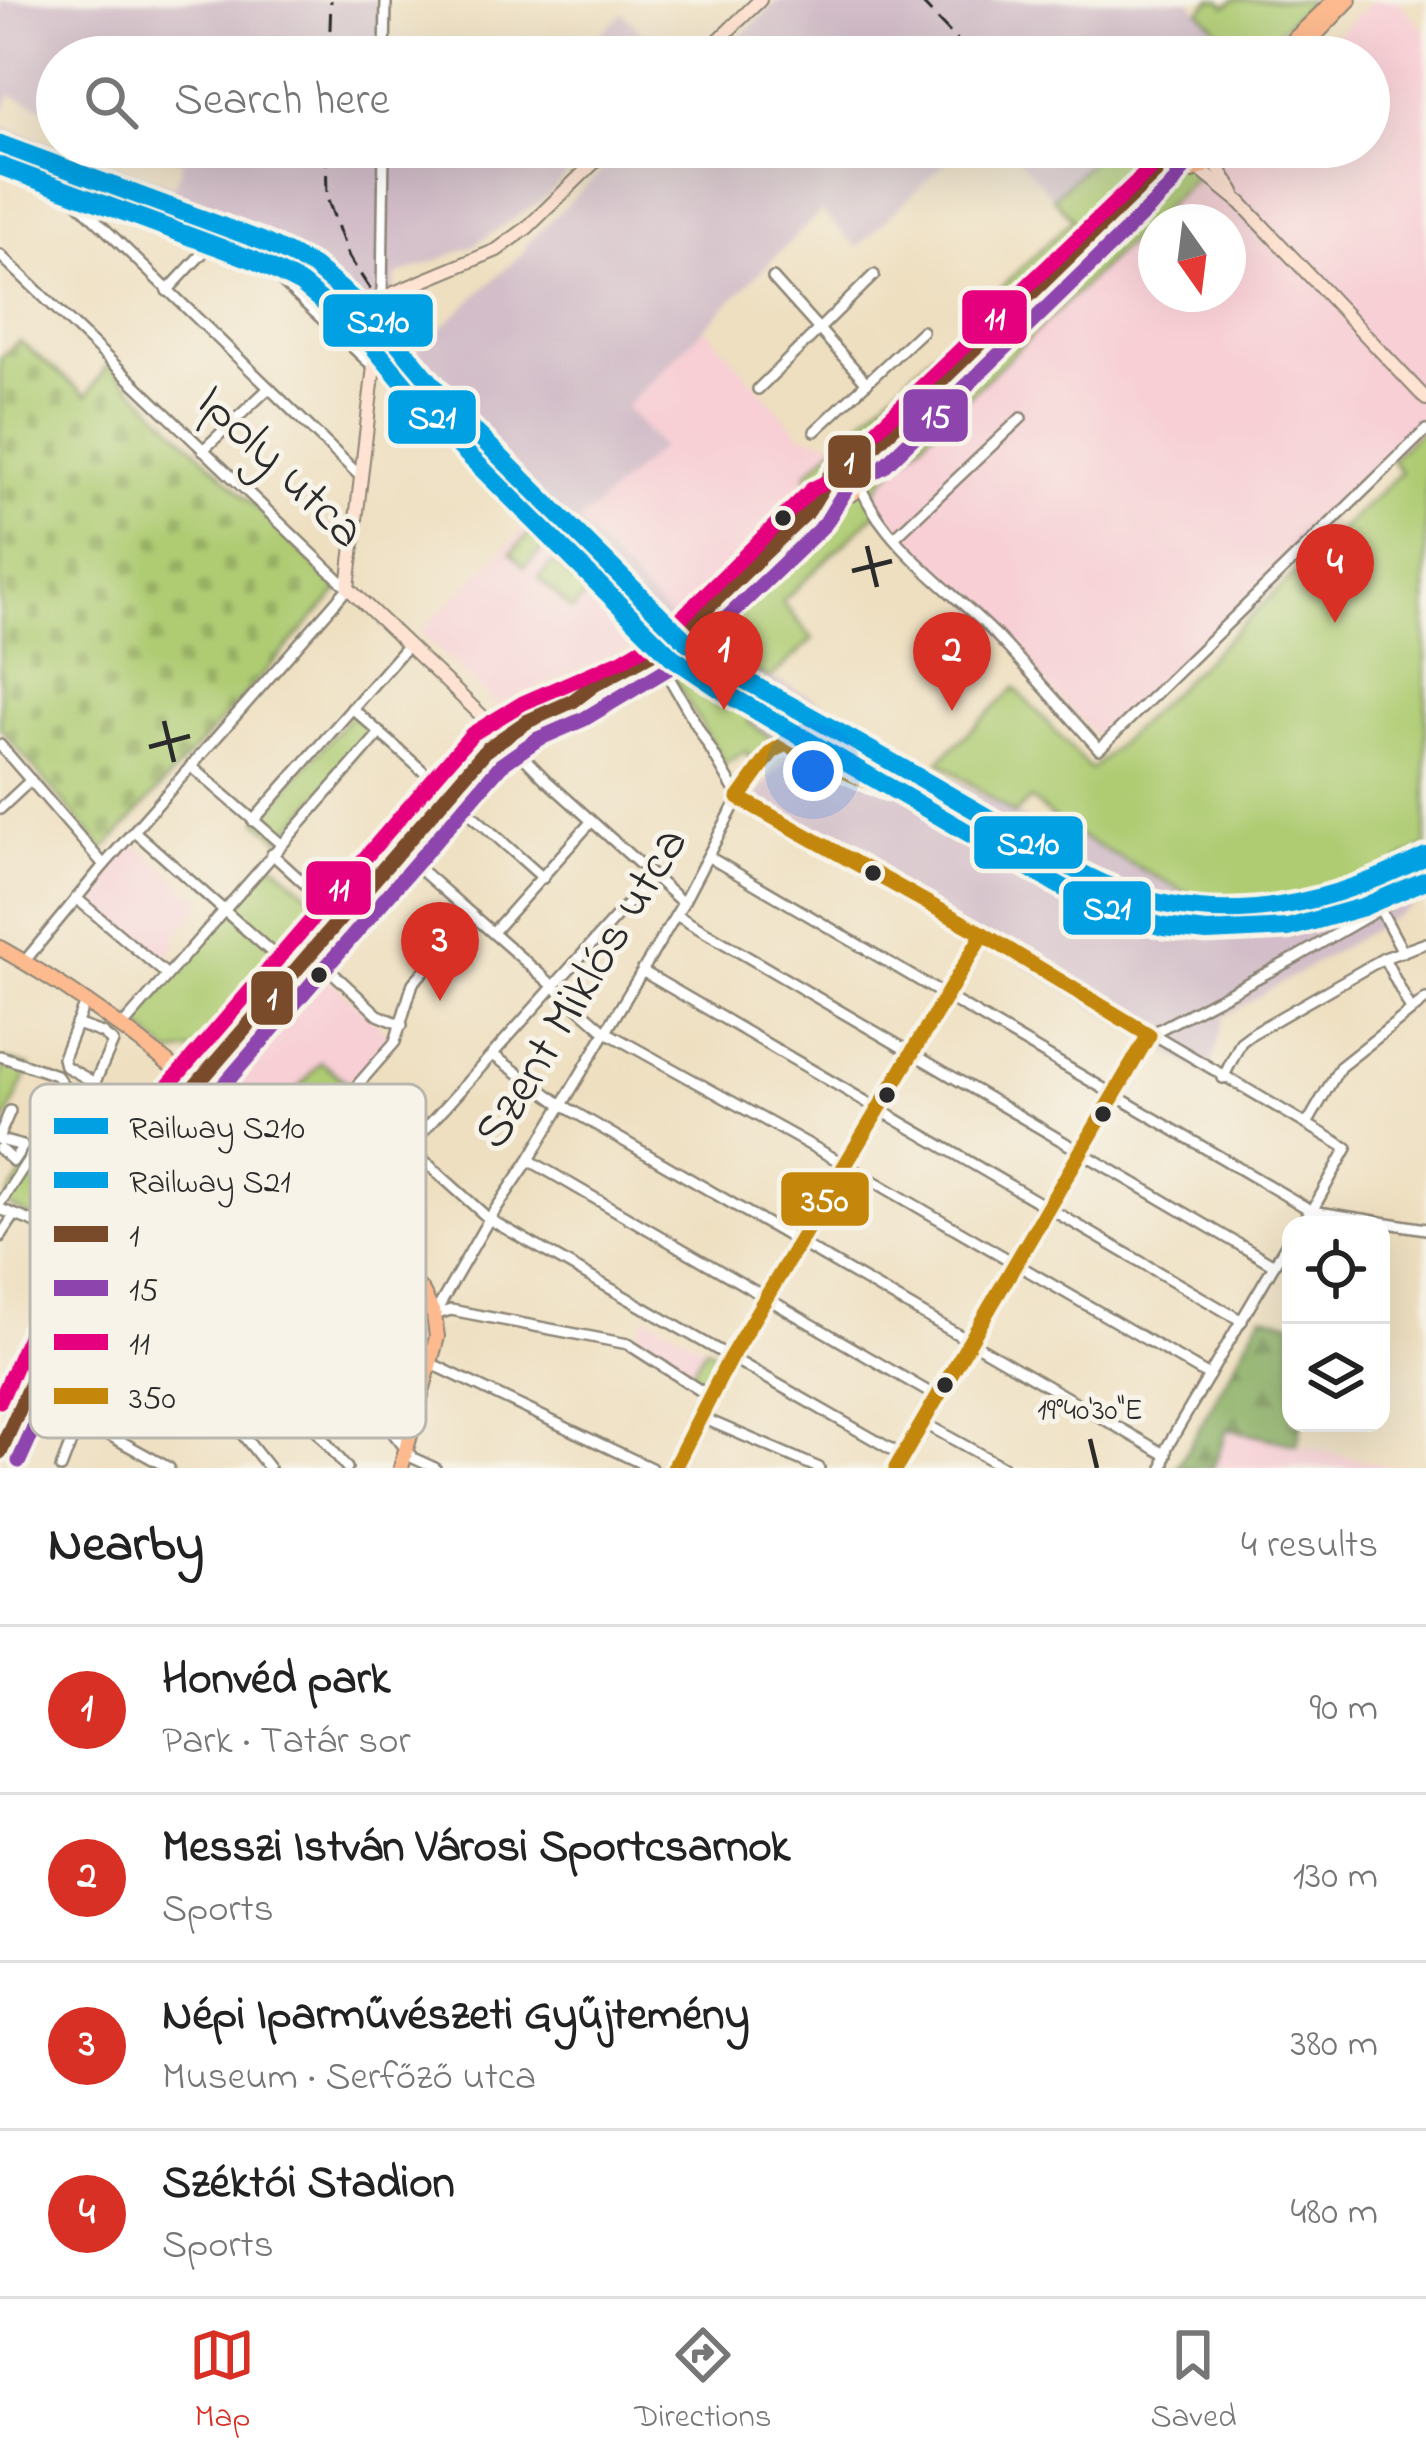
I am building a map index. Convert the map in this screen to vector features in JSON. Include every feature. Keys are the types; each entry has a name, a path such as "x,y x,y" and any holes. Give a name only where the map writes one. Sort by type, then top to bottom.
{"main road":[{"path":"1298,36 1335,0"},
{"path":"1314,36 1349,0"},
{"path":"659,657 809,510 833,470 868,452 1158,168"},
{"path":"3,956 24,962 85,1002 195,1084 487,749 687,642 818,512 854,493 858,480 1193,168"},
{"path":"844,466 858,480"},
{"path":"828,483 832,493 843,497"},
{"path":"426,1303 434,1316 436,1336 426,1377"},
{"path":"400,1468 409,1438"}],"street":[{"path":"385,36 386,0"},
{"path":"723,36 760,0"},
{"path":"0,157 36,164"},
{"path":"42,168 362,478"},
{"path":"24,962 348,588 376,369 384,168"},
{"path":"382,298 497,250 588,168"},
{"path":"1221,168 1241,203"},
{"path":"1191,170 1241,203 1426,399"},
{"path":"167,291 214,242 222,238 240,243 376,369"},
{"name":"Ipoly utca","path":"0,255 504,736"},
{"path":"758,389 874,275"},
{"path":"773,278 867,383"},
{"path":"815,431 922,331"},
{"path":"203,450 268,388"},
{"path":"894,538 1021,418"},
{"path":"858,480 894,538 1006,646 1099,748 1426,430"},
{"path":"843,497 885,526"},
{"path":"253,820 408,645"},
{"path":"671,681 740,798 1347,1148 1307,1216"},
{"path":"352,708 543,878"},
{"path":"122,1027 380,733"},
{"path":"504,736 682,903"},
{"name":"Szent Miklós utca","path":"434,1316 761,766 789,744 837,766"},
{"path":"0,745 104,865"},
{"path":"190,766 281,844"},
{"path":"0,809 31,780"},
{"path":"494,932 591,822"},
{"path":"134,830 278,958"},
{"path":"398,850 606,1032 1209,1376"},
{"path":"272,854 340,916"},
{"path":"709,857 1312,1211 1426,1229"},
{"path":"426,1129 652,877"},
{"path":"896,1468 1148,1035 1426,882"},
{"path":"76,898 166,974"},
{"path":"1380,909 1403,952"},
{"path":"676,915 1274,1265"},
{"path":"359,1084 395,1042 413,983 474,916"},
{"path":"674,1468 730,1358 983,934"},
{"path":"1223,1078 1241,1042 1253,1033 1384,958 1426,943"},
{"path":"1384,958 1411,1010"},
{"path":"642,971 1242,1321"},
{"path":"333,973 378,1016 402,1025"},
{"path":"1307,1124 1340,1067 1426,998"},
{"path":"76,1024 113,1042 95,1083 65,1066 63,1058 76,1024 85,1002"},
{"path":"493,1055 562,1105 1166,1455"},
{"path":"0,1056 56,1075 61,1084"},
{"path":"0,1141 10,1111"},
{"path":"30,1158 0,1206 30,1222"},
{"path":"529,1160 937,1397"},
{"path":"426,1163 489,1219 903,1456"},
{"path":"0,1237 14,1216"},
{"path":"1162,1468 1282,1251"},
{"path":"434,1316 451,1310 628,1344 709,1396"},
{"path":"430,1363 652,1468"},
{"path":"0,1452 30,1386"},
{"path":"698,1416 819,1468"},
{"path":"922,1422 1006,1468"},
{"path":"61,1468 74,1438"},
{"path":"115,1438 169,1468"},
{"path":"245,1438 269,1468"},
{"path":"322,1438 347,1468"},
{"path":"398,1438 412,1458 434,1468"}],"shaded area":[{"path":"0,0 379,0 378,36 36,36 36,105 11,95 0,120"},
{"path":"779,0 1189,0 1223,35 1222,36 742,36"},
{"path":"1373,0 1397,0 1426,31 1426,379 1420,386 1426,394 1426,425 1099,740 880,509 875,492 883,479 1138,234 1138,312 1246,312 1246,204 1169,204 1207,168 1390,168 1390,36 1334,36"},
{"path":"623,13 646,36 598,36"},
{"path":"0,126 36,138 36,159 0,153"},
{"path":"59,168 122,168 174,186 181,168 573,168 548,196 471,247 396,276 389,313 415,352 525,251 527,243 605,168 940,168 857,248 821,211 625,407 661,447 578,523 675,623 707,647 808,695 1039,828 1050,815 1066,829 1206,903 1269,903 1321,896 1367,879 1426,846 1426,860 1410,869 1425,899 1225,1016 1208,1076 752,801 792,751 748,722 764,697 656,636 250,244"},
{"path":"1026,168 1084,168 1053,198"},
{"path":"705,328 801,435 837,443 807,473 809,491 675,623 578,523 660,447 624,407"},
{"path":"534,519 656,636 497,705 420,632"},
{"path":"133,842 204,902 174,938 178,943 163,961 86,897"},
{"path":"321,971 392,1038 349,1084 220,1084"},
{"path":"645,1315 706,1347 690,1374 635,1340"},
{"path":"1227,1429 1297,1445 1396,1468 1213,1468"}],"green space":[{"path":"1211,0 1226,6 1234,0 1311,0 1273,36 1222,36 1200,11"},
{"path":"1084,168 1191,168 1198,175 1168,204 1138,204 1138,233 883,479 875,492 880,509 782,602 813,639 770,678 707,647 675,623 808,491 807,473 1073,219 1053,198"},
{"path":"19,341 87,396 108,364 340,589 104,850 0,728 0,358"},
{"path":"1426,425 1426,846 1367,879 1321,896 1269,903 1206,903 1066,829 1031,799 1014,814 939,761 1015,688 1091,770 1401,472 1391,459"},
{"path":"538,526 552,541 524,567 511,553"},
{"path":"554,562 588,593 572,610 539,578"},
{"path":"692,653 765,697 748,722 778,743 773,748 767,744 752,760 745,751 725,764 669,671 684,666"},
{"path":"352,714 374,733 280,840 258,821"},
{"path":"272,862 325,908 203,1049 171,1054 133,1021"},
{"path":"7,1060 30,1067 0,1134 0,1078"},
{"path":"321,1062 349,1084 302,1084"},
{"path":"30,1163 30,1216 7,1205 6,1199"},
{"path":"1262,1315 1282,1320 1282,1432 1300,1432 1297,1445 1227,1429 1213,1468 1177,1468"},
{"path":"706,1347 721,1357 706,1383 690,1374"}],"railway":[{"path":"330,36 331,0"},
{"path":"919,0 953,36"},
{"path":"326,168 327,198 349,257 428,378"}],"rail line":[{"name":"S210","path":"0,144 36,157"},
{"name":"S21","path":"0,166 254,260 301,284 366,338 443,430 672,657 729,695 1064,888 1125,916 1207,932 1288,928 1363,907 1426,880"},
{"name":"S210","path":"65,168 262,241 313,266 381,323 458,415 687,642 739,677 1081,873 1155,902 1235,910 1313,899 1426,856"}],"transit line":[{"name":"11","path":"170,1084 472,734 523,703 622,660 664,635 812,489 837,477 850,455 1152,168"},
{"name":"1","path":"197,1084 487,749 528,721 573,701 671,643 809,510 833,470 868,452 1159,168"},
{"name":"15","path":"225,1084 501,765 538,739 584,719 684,659 825,524 848,486 883,467 1171,187 1184,168"},
{"name":"350","path":"896,1468 1149,1035 983,934 739,798 772,752 785,744 883,789 908,796 911,786"},
{"name":"350","path":"674,1468 730,1358 983,934"},
{"name":"11","path":"0,1401 30,1334"},
{"name":"1","path":"0,1452 30,1385"},
{"name":"15","path":"19,1461 30,1437"}],"place":[{"name":"Széktói Stadion","path":"1335,623"},
{"name":"Honvéd park","path":"724,710"},
{"name":"Messzi István Városi Sportcsarnok","path":"952,711"},
{"name":"Népi Iparművészeti Gyűjtemény","path":"440,1001"}]}
